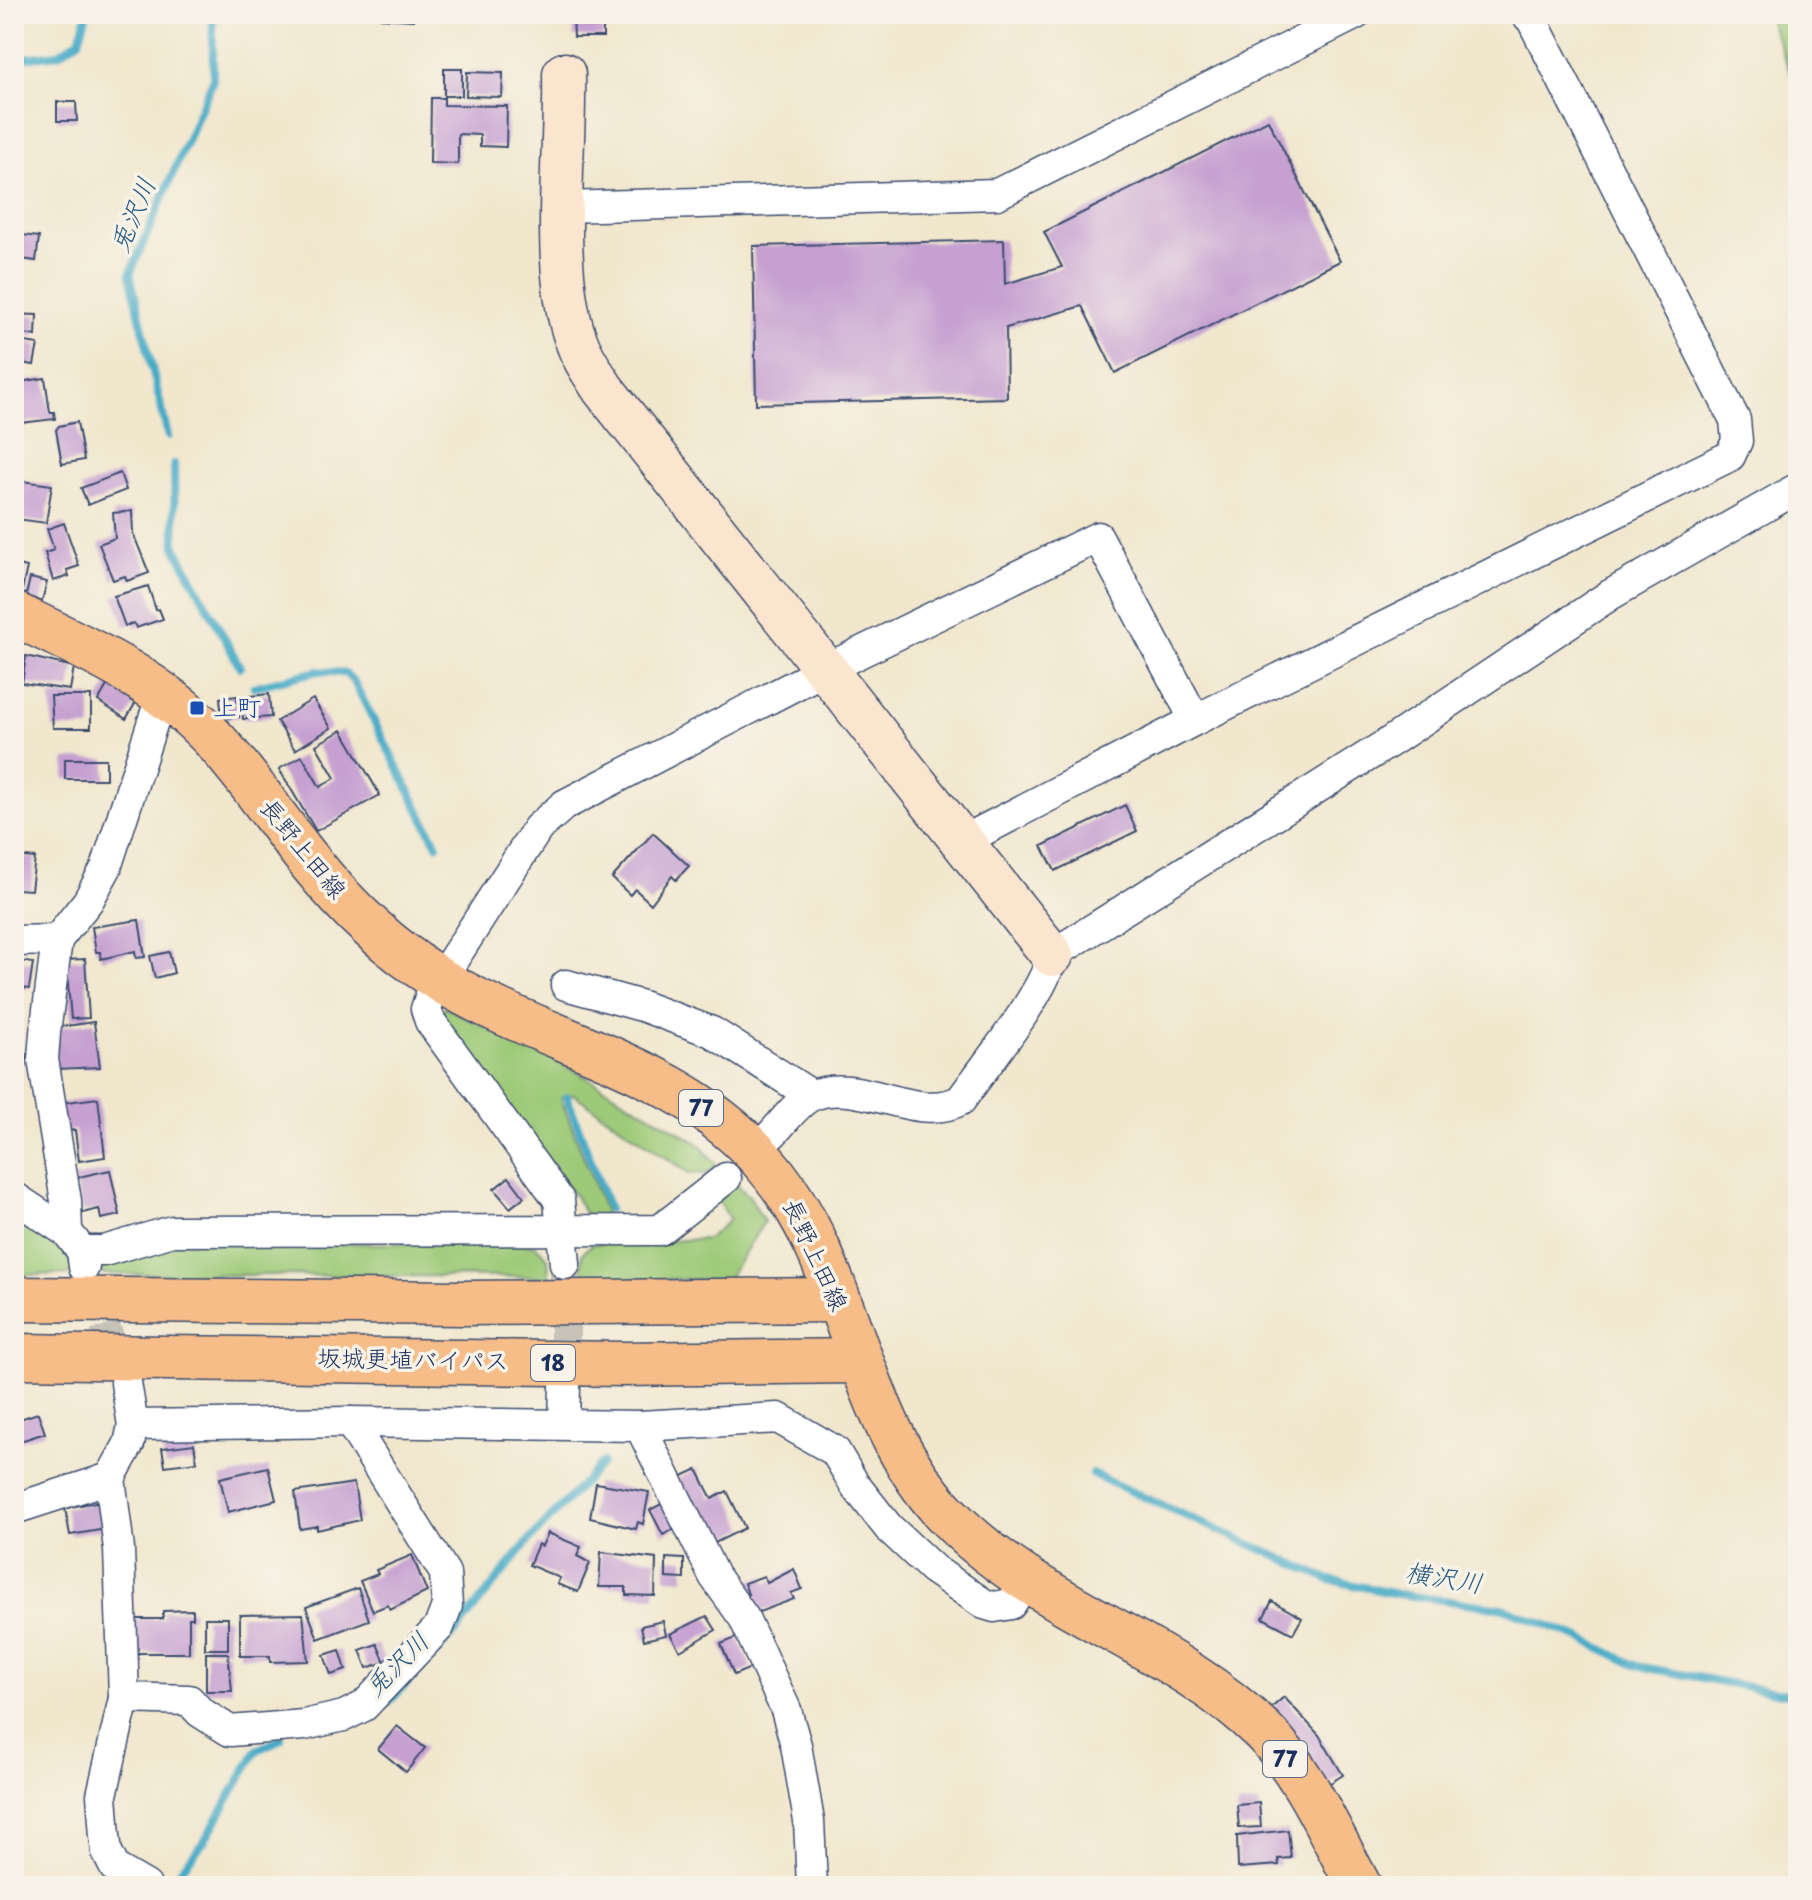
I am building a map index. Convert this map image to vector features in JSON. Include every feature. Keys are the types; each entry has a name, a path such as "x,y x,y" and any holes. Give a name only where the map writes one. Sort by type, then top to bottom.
{"main road":[{"name":"長野上田線","path":"14,614 108,659 169,699 206,731 343,900 399,951 441,980 674,1090 729,1128 768,1166 784,1188 815,1246 884,1418 926,1490 948,1517 1027,1578 1174,1665 1220,1696 1267,1735 1295,1773 1359,1886"},
{"path":"14,1299 464,1303 836,1300"},
{"name":"坂城更埴バイパス","path":"14,1356 623,1364 861,1361"}],"street":[{"path":"564,207 997,194 1356,14"},
{"path":"961,842 1195,720 1730,456 1737,441 1735,420 1532,20 1526,14"},
{"path":"564,74 566,297 575,339 585,360 603,389 1052,955 1050,968 1036,991 961,1100 945,1109 847,1090 811,1095 772,1134"},
{"path":"1052,955 1393,740 1598,603 1798,488"},
{"path":"565,1264 559,1200 430,1021 426,1005 538,828 564,805 824,670 1098,537 1195,720"},
{"path":"77,1250 43,1059 57,940 88,901 106,868 155,715 169,699"},
{"path":"14,941 57,940"},
{"path":"566,985 642,1006 712,1032 811,1095"},
{"path":"14,1197 77,1250 104,1251 172,1231 660,1230 726,1178"},
{"path":"126,1383 133,1425 129,1444 110,1478 119,1549 124,1698 104,1780 105,1836 115,1868 146,1886"},
{"path":"564,1424 565,1386"},
{"path":"133,1425 350,1422 640,1426 778,1418 835,1451 855,1485 888,1527 933,1569 984,1604 994,1607 1011,1604 1027,1578"},
{"path":"124,1698 189,1700 200,1712 230,1731 304,1725 344,1716 364,1706 439,1627 447,1606 445,1573 350,1422"},
{"path":"640,1426 714,1576 744,1618 786,1710 796,1745 809,1821 812,1886"},
{"path":"14,1509 110,1478"}],"green space":[{"path":"1767,14 1798,14 1798,92"},
{"path":"445,1007 572,1069 698,1143 717,1165 706,1174 689,1173 573,1094 561,1098 604,1210 605,1218 587,1218 575,1196 489,1083 441,1011"},
{"path":"736,1184 750,1197 764,1222 727,1280 580,1278 582,1254 592,1244 707,1239 730,1220 718,1200"},
{"path":"14,1220 66,1253 77,1274 14,1275"},
{"path":"172,1242 535,1245 548,1258 549,1277 102,1274 99,1266"}],"building":[{"path":"380,14 413,14 413,20 380,18"},
{"path":"573,14 603,14 603,37 574,37"},
{"path":"444,69 462,69 462,96 444,96"},
{"path":"467,72 503,73 502,97 466,96"},
{"path":"431,98 444,98 444,105 507,106 506,147 480,146 480,135 458,134 458,164 430,163"},
{"path":"57,102 76,102 77,121 57,121"},
{"path":"1268,120 1340,261 1115,373 1082,306 1006,328 1007,398 756,404 753,246 1004,240 1005,284 1062,267 1044,232"},
{"path":"14,234 39,237 36,261 14,258"},
{"path":"14,314 37,315 36,336 14,332"},
{"path":"19,341 38,344 34,365 15,362"},
{"path":"45,378 50,412 54,412 55,419 21,423 21,427 14,428 14,383"},
{"path":"77,422 84,460 62,464 56,430 59,426"},
{"path":"120,473 126,490 88,505 81,488"},
{"path":"14,480 52,485 46,523 17,519 14,530"},
{"path":"132,511 133,533 149,573 127,581 125,576 113,580 99,544 115,538 113,513"},
{"path":"64,523 79,566 67,570 69,576 53,581 45,553 54,550 47,529"},
{"path":"14,564 27,567 22,590 14,588"},
{"path":"30,578 47,582 41,604 25,600"},
{"path":"148,586 156,610 159,609 163,619 136,628 134,623 125,626 114,596"},
{"path":"26,656 74,667 70,690 22,683"},
{"path":"108,684 136,702 126,719 98,701"},
{"path":"269,694 271,717 243,719 241,697"},
{"path":"51,696 91,696 91,728 53,728"},
{"path":"237,696 239,717 222,718 220,698"},
{"path":"313,699 331,728 295,750 277,721"},
{"path":"342,730 380,795 316,831 279,769 302,756 320,787 335,778 316,745"},
{"path":"65,759 106,759 106,779 65,779"},
{"path":"1125,805 1137,831 1055,871 1042,846"},
{"path":"653,833 689,866 676,880 672,876 651,904 635,889 630,895 612,878"},
{"path":"14,856 35,858 31,890 17,889 16,898"},
{"path":"139,920 145,957 136,958 135,951 101,959 100,952 96,952 92,927"},
{"path":"169,952 174,973 155,978 150,956"},
{"path":"85,959 89,1018 71,1019 66,960"},
{"path":"14,960 33,963 29,989 14,987"},
{"path":"94,1022 100,1067 56,1069 53,1037 60,1037 59,1027"},
{"path":"98,1098 105,1157 79,1161 75,1130 63,1132 59,1103"},
{"path":"110,1170 120,1215 101,1219 99,1209 82,1213 74,1178"},
{"path":"509,1177 524,1197 510,1208 494,1189"},
{"path":"38,1413 45,1433 14,1443 14,1421"},
{"path":"194,1444 197,1462 165,1466 162,1448"},
{"path":"268,1467 276,1500 228,1512 220,1478"},
{"path":"697,1469 712,1499 727,1491 745,1528 709,1546 676,1479"},
{"path":"354,1483 360,1520 317,1530 317,1526 300,1529 295,1492"},
{"path":"596,1483 649,1492 643,1524 638,1522 636,1529 590,1518"},
{"path":"101,1501 106,1529 70,1535 65,1508"},
{"path":"665,1502 678,1527 663,1535 650,1510"},
{"path":"548,1533 581,1547 577,1556 590,1563 578,1592 557,1584 560,1578 529,1565 538,1544 542,1546"},
{"path":"601,1552 656,1559 655,1596 626,1595 626,1587 599,1587"},
{"path":"412,1555 427,1592 390,1610 388,1605 373,1611 360,1581 378,1574 376,1570"},
{"path":"666,1558 684,1559 684,1579 666,1578"},
{"path":"794,1569 802,1589 791,1593 794,1599 751,1615 744,1595 748,1594 744,1583 764,1576 767,1583"},
{"path":"358,1588 369,1620 318,1639 306,1607"},
{"path":"1272,1601 1302,1618 1293,1634 1263,1618"},
{"path":"193,1610 193,1618 189,1618 189,1653 135,1653 135,1619 163,1619 163,1611"},
{"path":"303,1614 308,1661 270,1662 270,1656 240,1656 240,1615"},
{"path":"707,1616 716,1630 680,1651 670,1634"},
{"path":"205,1618 228,1618 228,1649 205,1649"},
{"path":"663,1621 666,1635 644,1640 641,1626"},
{"path":"738,1637 751,1668 734,1675 721,1644"},
{"path":"377,1644 385,1662 367,1668 360,1650"},
{"path":"340,1650 346,1670 331,1675 324,1655"},
{"path":"206,1653 228,1653 232,1691 206,1691"},
{"path":"1284,1697 1319,1735 1343,1775 1327,1785 1269,1710"},
{"path":"397,1726 425,1748 406,1772 378,1749"},
{"path":"1259,1803 1261,1827 1239,1828 1237,1805"},
{"path":"1288,1830 1291,1858 1278,1859 1279,1865 1238,1868 1237,1836"}],"waterway":[{"path":"14,59 59,54 79,40 87,14"},
{"name":"兎沢川","path":"168,436 130,274 213,80 213,14"},
{"name":"兎沢川","path":"174,464 175,547 240,667"},
{"name":"兎沢川","path":"254,687 317,671 345,673 354,682 437,845"},
{"name":"兎沢川","path":"567,1097 609,1209"},
{"name":"兎沢川","path":"389,1702 454,1634 526,1544 602,1463"},
{"name":"横沢川","path":"1092,1474 1330,1580 1397,1594 1503,1608 1580,1638 1637,1666 1798,1696"},
{"name":"兎沢川","path":"172,1886 174,1878 203,1843 257,1750 281,1739"}],"tunnel":[{"path":"565,1264 565,1382"},
{"path":"90,1283 122,1374"}],"place":[{"name":"上町","path":"197,708"}]}
